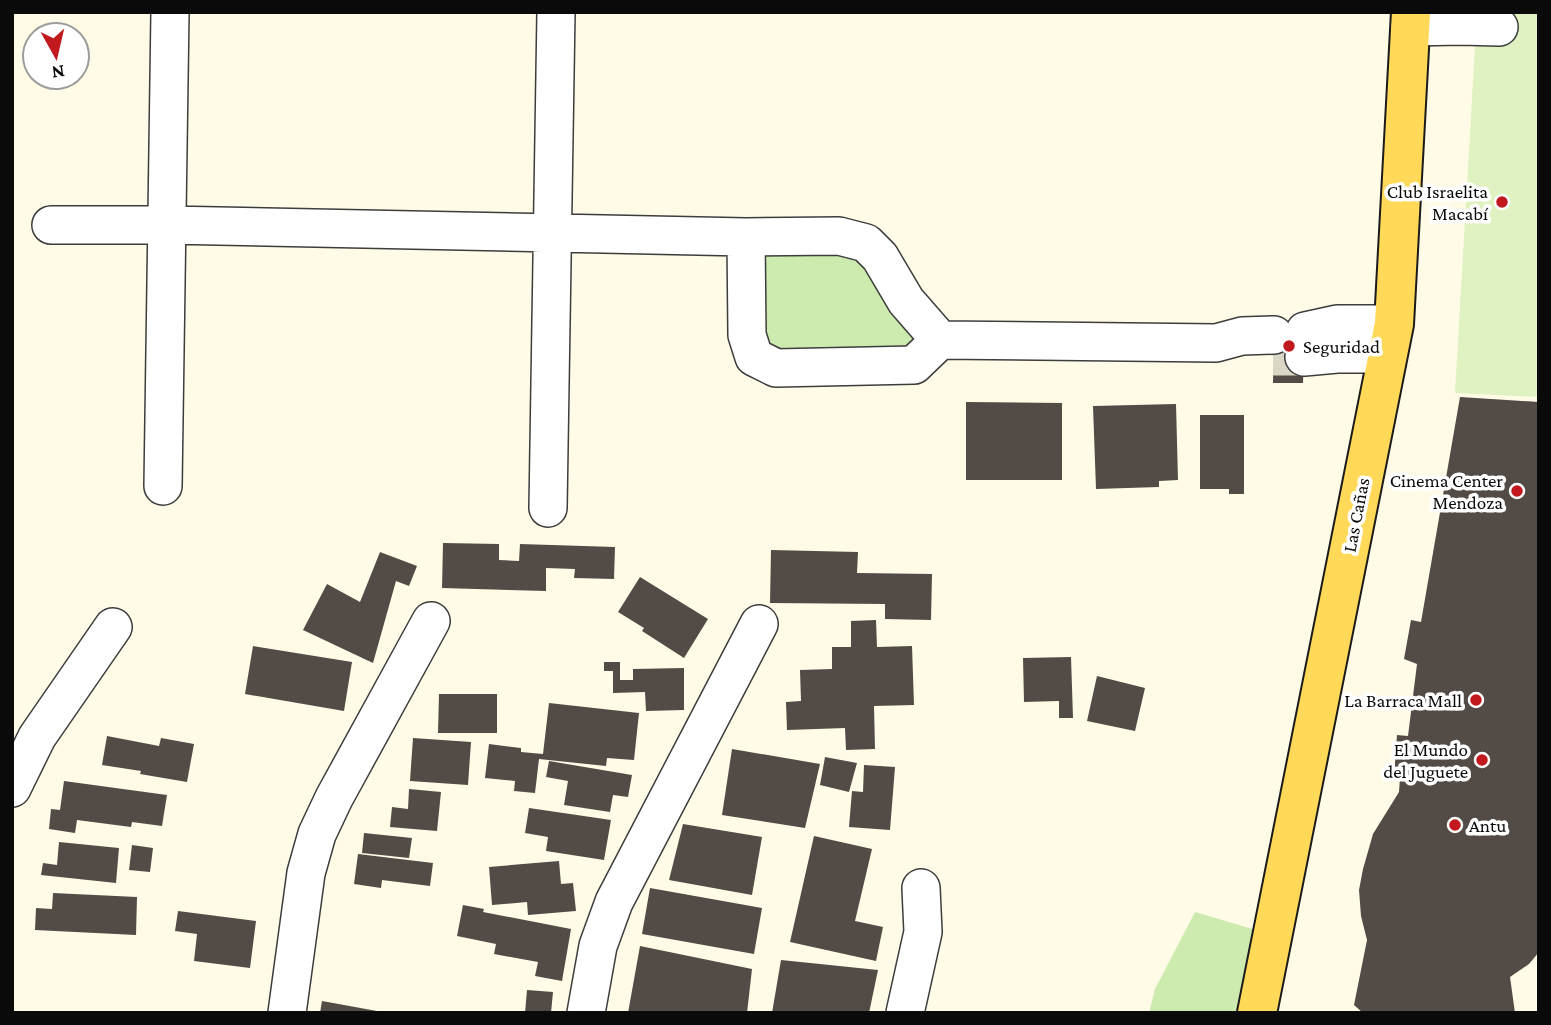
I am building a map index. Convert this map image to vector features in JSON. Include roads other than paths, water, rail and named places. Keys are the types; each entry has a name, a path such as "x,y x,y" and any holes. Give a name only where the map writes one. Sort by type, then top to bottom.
{"main road":[{"name":"Las Cañas","path":"1257,1013 1391,339 1411,20"}],"street":[{"path":"163,486 170,12"},
{"path":"548,508 556,12"},
{"path":"1411,20 1499,27"},
{"path":"51,225 746,237 839,236 866,243 880,257 906,301 940,340"},
{"path":"746,237 747,335 754,356 776,368 914,365 940,340 1216,343 1240,354 1305,343 1391,339"},
{"path":"287,1013 306,873 317,834 431,621"},
{"path":"586,1013 598,946 614,902 759,624"},
{"path":"12,788 37,737 113,627"},
{"path":"905,1013 923,932 921,888"}],"tunnel":[{"path":"1273,357 1304,357"}],"place":[{"name":"Club Israelita Macabí","path":"1502,202"},
{"name":"Seguridad","path":"1289,346"},
{"name":"Cinema Center Mendoza","path":"1517,491"},
{"name":"La Barraca Mall","path":"1476,700"},
{"name":"El Mundo del Juguete","path":"1482,760"},
{"name":"Antu","path":"1455,825"}]}
